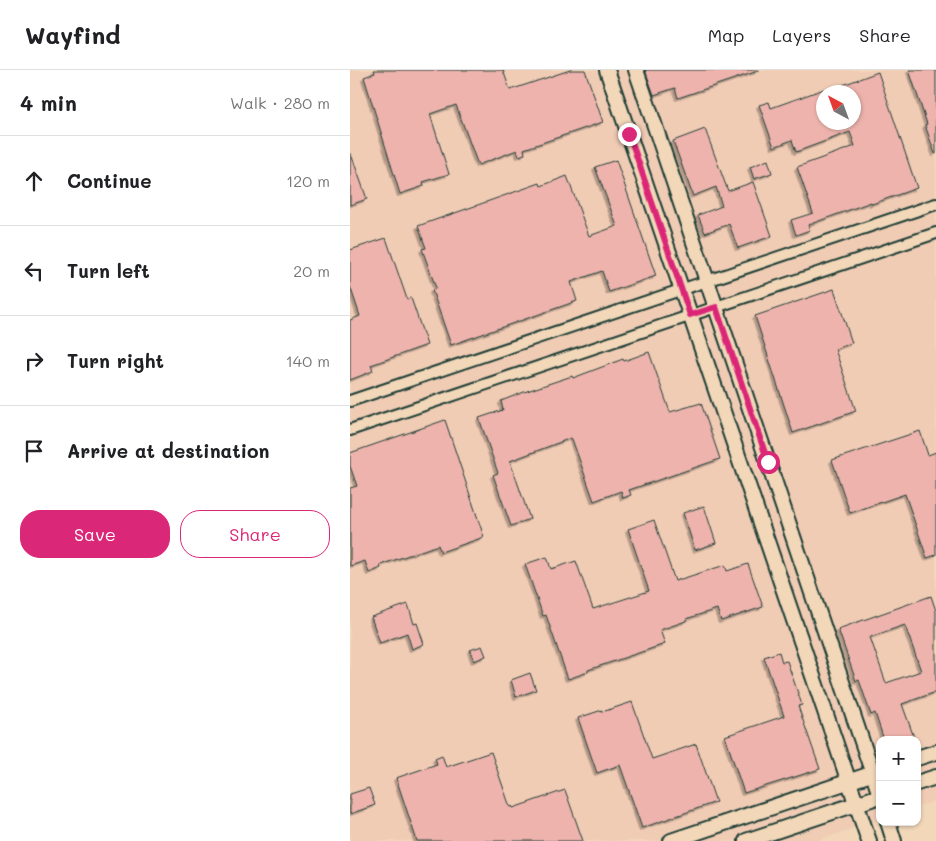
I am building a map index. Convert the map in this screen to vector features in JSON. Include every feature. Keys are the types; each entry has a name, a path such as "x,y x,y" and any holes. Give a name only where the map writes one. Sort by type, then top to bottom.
{"street":[{"path":"607,70 847,782 869,841"},
{"path":"636,70 876,772 671,841"},
{"path":"350,401 936,204"},
{"path":"350,430 936,233"},
{"path":"921,757 936,752"},
{"path":"921,783 936,777"},
{"path":"746,841 876,797"},
{"path":"889,826 894,841"}],"shaded area":[{"path":"350,70 936,70 936,800 921,806 921,736 876,736 876,820 817,841 350,841"}],"building":[{"path":"374,70 503,70 510,90 570,70 585,70 603,122 524,149 525,154 519,156 517,150 478,165 456,105 430,114 449,174 423,182 424,186 400,194 364,77 375,73"},
{"path":"645,70 758,71 678,98 675,88 654,95"},
{"path":"909,70 936,70 936,154 925,125 927,124"},
{"path":"878,72 917,188 872,204 871,202 808,225 810,230 796,235 791,220 813,213 797,167 855,146 850,132 796,152 792,140 774,147 759,105 769,102 771,108 816,92 816,130 861,130 861,85 843,85"},
{"path":"705,129 728,191 753,182 772,236 738,248 729,224 705,233 698,215 722,206 716,187 693,196 673,141"},
{"path":"350,154 367,199 350,205"},
{"path":"616,160 656,276 609,292 602,271 571,282 577,301 451,345 432,290 436,288 422,249 426,248 418,226 540,183 541,186 567,176 589,236 617,226 595,167"},
{"path":"768,160 772,173 754,179 750,167"},
{"path":"386,238 407,299 411,298 427,345 371,365 373,371 350,380 350,320 360,316 350,286 350,250"},
{"path":"834,289 852,343 835,349 856,411 793,433 755,316"},
{"path":"649,352 670,412 701,403 720,459 629,490 631,495 623,498 621,491 594,501 571,438 510,461 530,519 511,526 493,475 498,473 479,418 503,410 501,401 524,392 572,376 573,378 623,359 624,361"},
{"path":"445,420 484,537 441,552 438,545 380,565 381,568 369,573 365,561 350,566 350,488 357,486 350,466 350,453"},
{"path":"920,431 928,455 936,452 936,555 927,558 905,494 850,513 832,460"},
{"path":"704,506 716,543 695,550 683,513"},
{"path":"654,520 675,581 725,565 727,571 748,564 763,607 721,621 717,609 686,619 686,621 660,630 665,644 588,670 588,672 568,679 546,615 543,616 525,564 547,557 551,569 576,561 593,609 649,591 628,529"},
{"path":"931,596 936,611 936,692 902,704 914,736 883,736 875,713 871,715 859,680 856,681 838,629","holes":["905,625 921,671 886,683 870,637"]},
{"path":"408,604 414,624 417,623 424,644 412,649 407,633 380,643 371,617"},
{"path":"482,646 486,656 474,661 470,650"},
{"path":"779,652 782,662 787,661 802,705 798,706 820,769 744,793 725,736 784,716 764,657"},
{"path":"530,673 536,690 516,697 511,680"},
{"path":"632,702 652,759 696,744 716,802 642,828 620,765 597,773 578,718"},
{"path":"491,752 510,807 512,806 513,808 565,790 583,841 417,841 396,778 437,764 435,758 442,755 446,767"},
{"path":"369,788 375,805 350,814 350,794"}],"route":[{"path":"629,134 690,315 716,307 768,462"}]}
